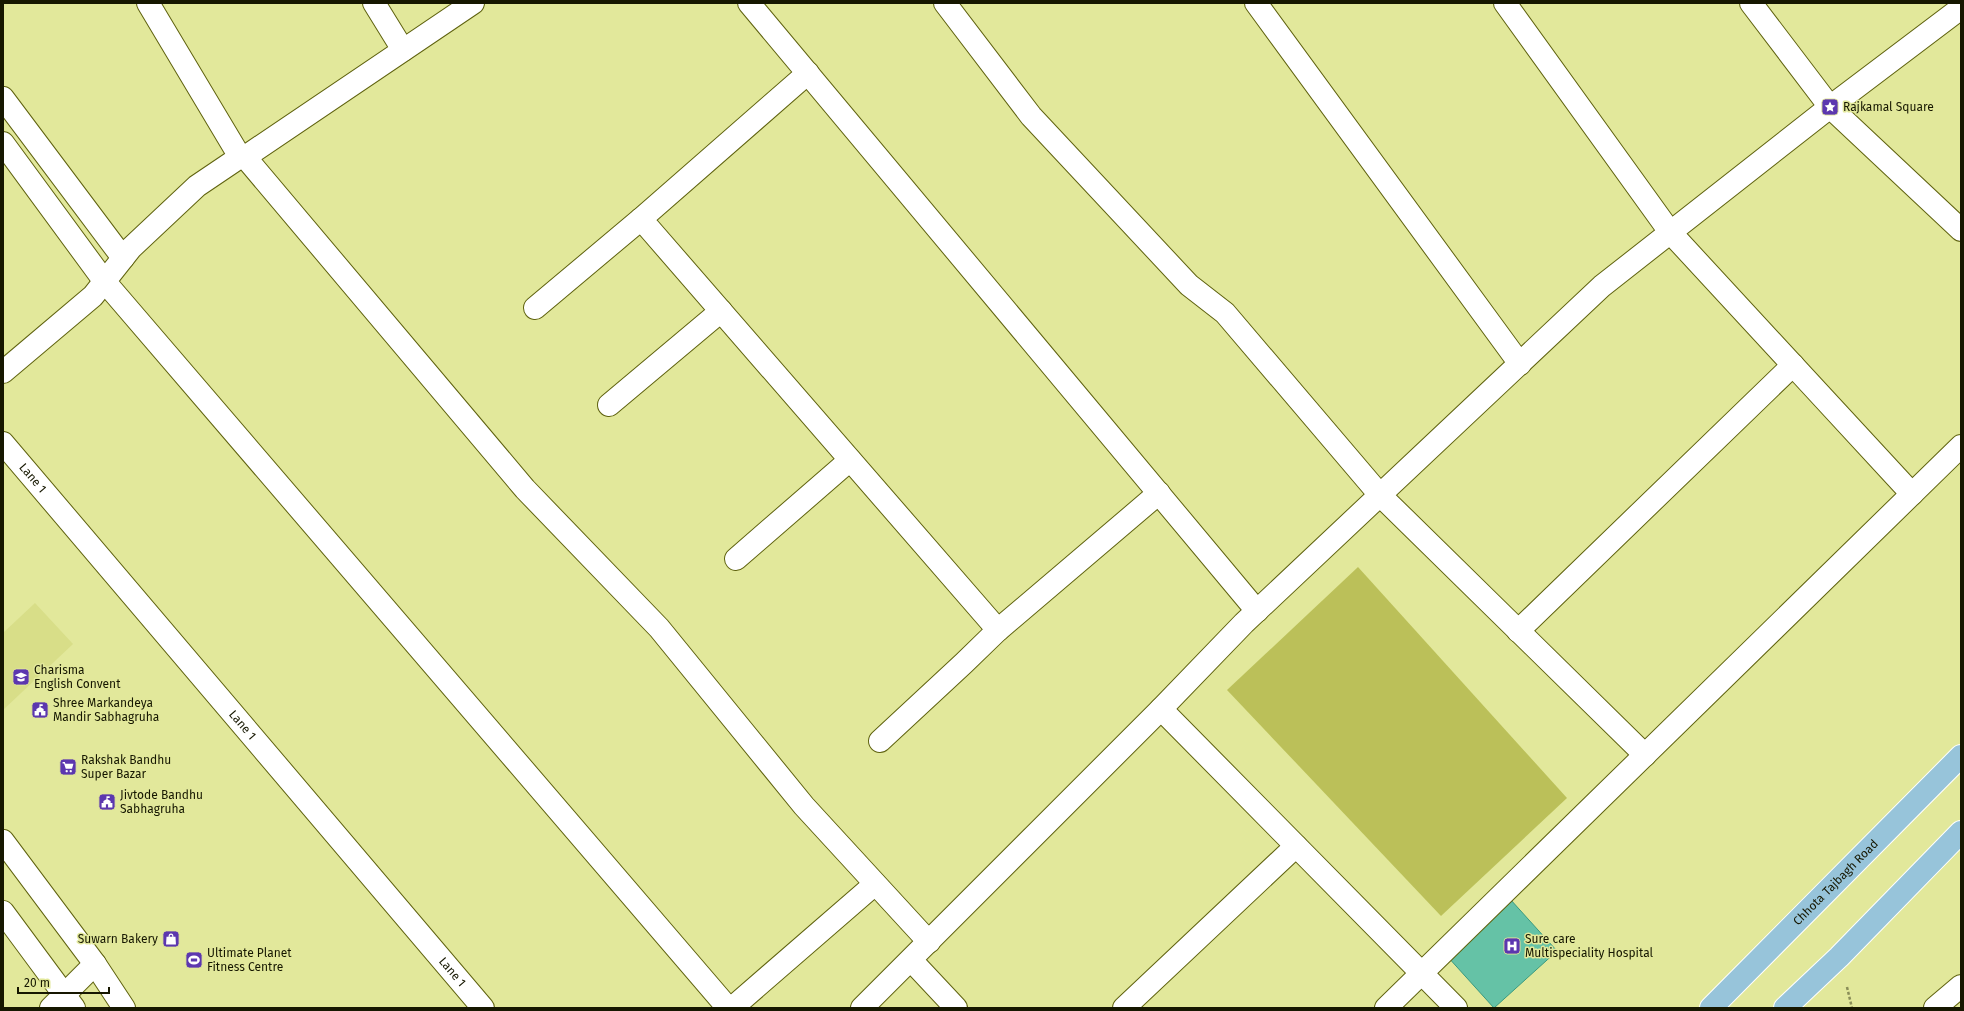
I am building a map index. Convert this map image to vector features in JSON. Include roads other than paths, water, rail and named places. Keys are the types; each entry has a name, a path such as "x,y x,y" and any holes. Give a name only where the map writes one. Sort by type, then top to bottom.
{"main road":[{"name":"Chhota Tajbagh Road","path":"1711,1008 1961,756"},
{"path":"1785,1008 1838,957 1961,832"}],"street":[{"path":"148,3 243,157 526,489 659,628 804,806 874,884 929,942"},
{"path":"374,3 403,50"},
{"path":"3,372 93,296 131,248 197,186 243,157 473,3"},
{"path":"749,3 1257,611"},
{"path":"945,3 1031,116 1189,285 1225,313 1380,495 1645,755"},
{"path":"1256,3 1520,364"},
{"path":"1505,3 1670,232 1912,494"},
{"path":"1751,3 1830,107 1961,230"},
{"path":"862,1008 1257,611 1602,286 1830,107 1961,8"},
{"path":"534,308 641,219 808,74"},
{"path":"3,98 123,258"},
{"path":"3,143 105,282 728,1008"},
{"path":"641,219 998,630"},
{"path":"609,405 721,311"},
{"path":"1518,630 1793,365"},
{"name":"Lane 1","path":"3,443 483,1008"},
{"path":"1386,1008 1961,446"},
{"path":"736,559 850,460"},
{"path":"880,741 998,630 1159,493"},
{"path":"1160,709 1456,1008"},
{"path":"3,841 95,964 124,1008"},
{"path":"1124,1008 1296,846"},
{"path":"732,1008 874,884"},
{"path":"3,912 63,1003 95,964"},
{"path":"911,960 956,1008"},
{"path":"1935,1008 1961,986"}],"place":[{"name":"Rajkamal Square","path":"1830,107"},
{"name":"Charisma English Convent","path":"21,677"},
{"name":"Shree Markandeya Mandir Sabhagruha","path":"40,710"},
{"name":"Rakshak Bandhu Super Bazar","path":"68,767"},
{"name":"Jivtode Bandhu Sabhagruha","path":"107,802"},
{"name":"Suwarn Bakery","path":"171,939"},
{"name":"Sure care Multispeciality Hospital","path":"1512,946"},
{"name":"Ultimate Planet Fitness Centre","path":"194,960"}]}
